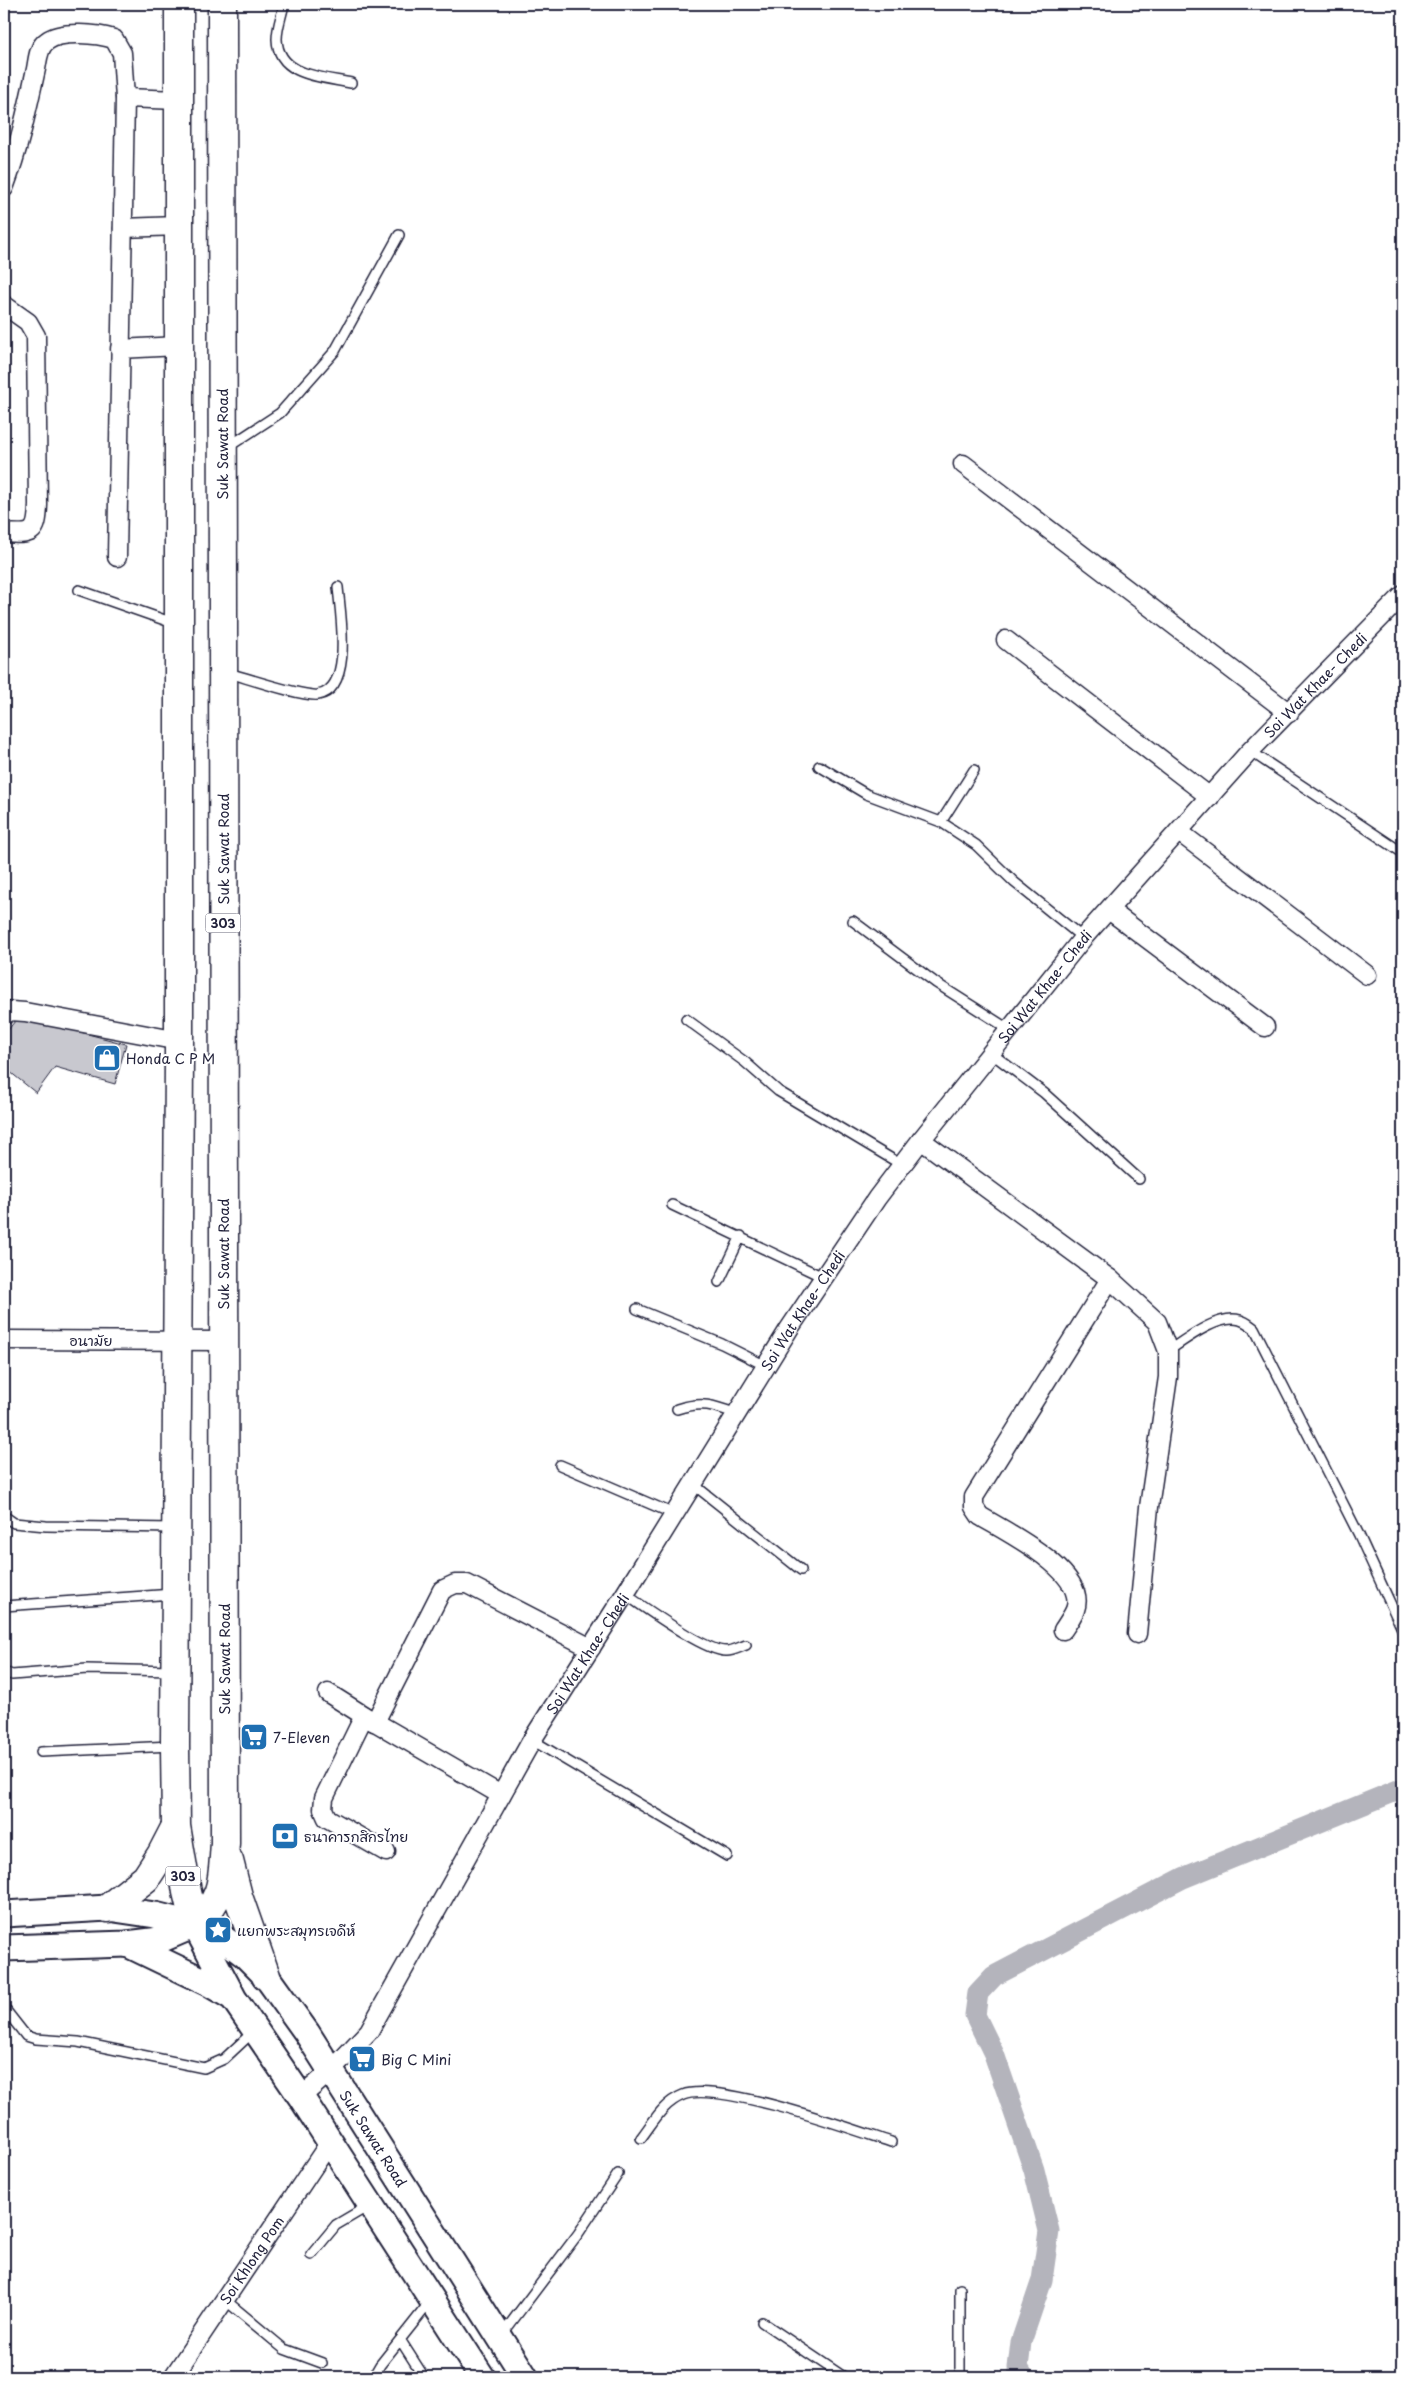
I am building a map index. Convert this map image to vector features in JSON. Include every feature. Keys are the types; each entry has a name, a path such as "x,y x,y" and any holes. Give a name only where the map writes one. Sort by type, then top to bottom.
{"main road":[{"name":"303","path":"179,4 177,624 179,1041 175,1746 176,1826 186,1892 195,1925"},
{"name":"Suk Sawat Road","path":"4,1948 127,1944 160,1940 195,1925 210,1910 217,1898 221,1885 225,1842 222,4"},
{"path":"108,1908 146,1878 161,1856 176,1826"},
{"path":"225,1842 238,1896 266,1976"},
{"name":"Suk Sawat Road","path":"4,1914 108,1908 155,1915 195,1925 224,1939 245,1955 266,1976 332,2070 525,2377"},
{"path":"195,1925 234,1999 301,2096 482,2377"},
{"path":"127,1944 208,1982 234,1999"}],"street":[{"path":"4,188 26,119 40,49 47,40 75,33 100,35 114,39 122,53 125,98 117,557"},
{"path":"125,98 178,100"},
{"path":"123,228 178,226"},
{"path":"4,304 28,322 36,336 38,418 37,523 33,530 26,535 4,533"},
{"path":"120,348 178,346"},
{"path":"963,464 1289,713"},
{"name":"Soi Wat Khae- Chedi","path":"301,2096 332,2070 368,2031 532,1740 823,1277 902,1164 1083,938 1250,750 1289,713 1403,595"},
{"path":"1006,640 1210,797"},
{"path":"1179,832 1367,975"},
{"path":"1109,910 1265,1027"},
{"path":"4,1015 11,1011 26,1012 179,1041"},
{"path":"921,1140 1110,1279 1157,1322 1168,1351 1168,1377 1149,1507 1138,1634"},
{"path":"1063,1630 1075,1609 1076,1597 1070,1582 1057,1564 980,1516 974,1508 974,1497 1110,1279"},
{"name":"อนามัย","path":"4,1340 224,1341"},
{"path":"386,1852 327,1818 323,1809 324,1798 442,1590 455,1584 467,1584 590,1648"},
{"path":"328,1693 501,1796"},
{"name":"Soi Khlong Pom","path":"173,2377 330,2142"}],"lane":[{"path":"284,4 277,37 278,51 287,64 296,70 350,83"},
{"path":"222,450 280,413 335,350 398,235"},
{"path":"222,672 302,693 318,695 328,690 336,682 342,662 338,587"},
{"path":"79,590 177,624"},
{"path":"1250,750 1403,853"},
{"path":"819,766 866,794 941,822 976,845 1014,882 1083,938"},
{"path":"941,822 974,770"},
{"path":"853,921 922,973 1010,1030"},
{"path":"686,1019 745,1062 778,1091 902,1164"},
{"path":"991,1053 1044,1093 1139,1179"},
{"path":"672,1205 741,1236 823,1277"},
{"path":"719,1282 741,1236"},
{"path":"637,1308 722,1344 766,1366"},
{"path":"1168,1351 1199,1330 1229,1319 1242,1320 1254,1328 1359,1535 1403,1631"},
{"path":"678,1409 695,1403 714,1405 737,1414"},
{"path":"560,1465 674,1514"},
{"path":"693,1484 801,1570"},
{"path":"4,1516 14,1523 46,1526 176,1528"},
{"path":"4,1606 176,1594"},
{"path":"625,1594 713,1648 726,1651 746,1645"},
{"path":"4,1672 12,1675 87,1669 175,1671"},
{"path":"532,1740 727,1856"},
{"path":"41,1752 175,1746"},
{"path":"4,2008 26,2036 36,2039 78,2042 204,2068 224,2060 256,2029"},
{"path":"641,2138 667,2102 686,2094 713,2093 752,2099 892,2142"},
{"path":"500,2337 578,2234 618,2174"},
{"path":"311,2255 336,2225 370,2205"},
{"path":"960,2289 960,2377"},
{"path":"224,2299 284,2349 322,2364"},
{"path":"373,2377 380,2365 432,2300"},
{"path":"762,2322 844,2377"},
{"path":"401,2341 424,2377"}],"building":[{"path":"19,1016 126,1044 115,1084 55,1067 36,1093 4,1067 4,1035"}],"waterway":[{"path":"1024,2377 1018,2368 1021,2342 1042,2280 1049,2231 1034,2170 994,2054 975,2015 978,1993 994,1976 1183,1878 1403,1788"}],"place":[{"name":"Honda C P M","path":"107,1058"},
{"name":"7-Eleven","path":"254,1737"},
{"name":"ธนาคารกสิกรไทย","path":"285,1836"},
{"name":"แยกพระสมุทรเจดีห์","path":"218,1930"},
{"name":"Big C Mini","path":"362,2059"}]}
